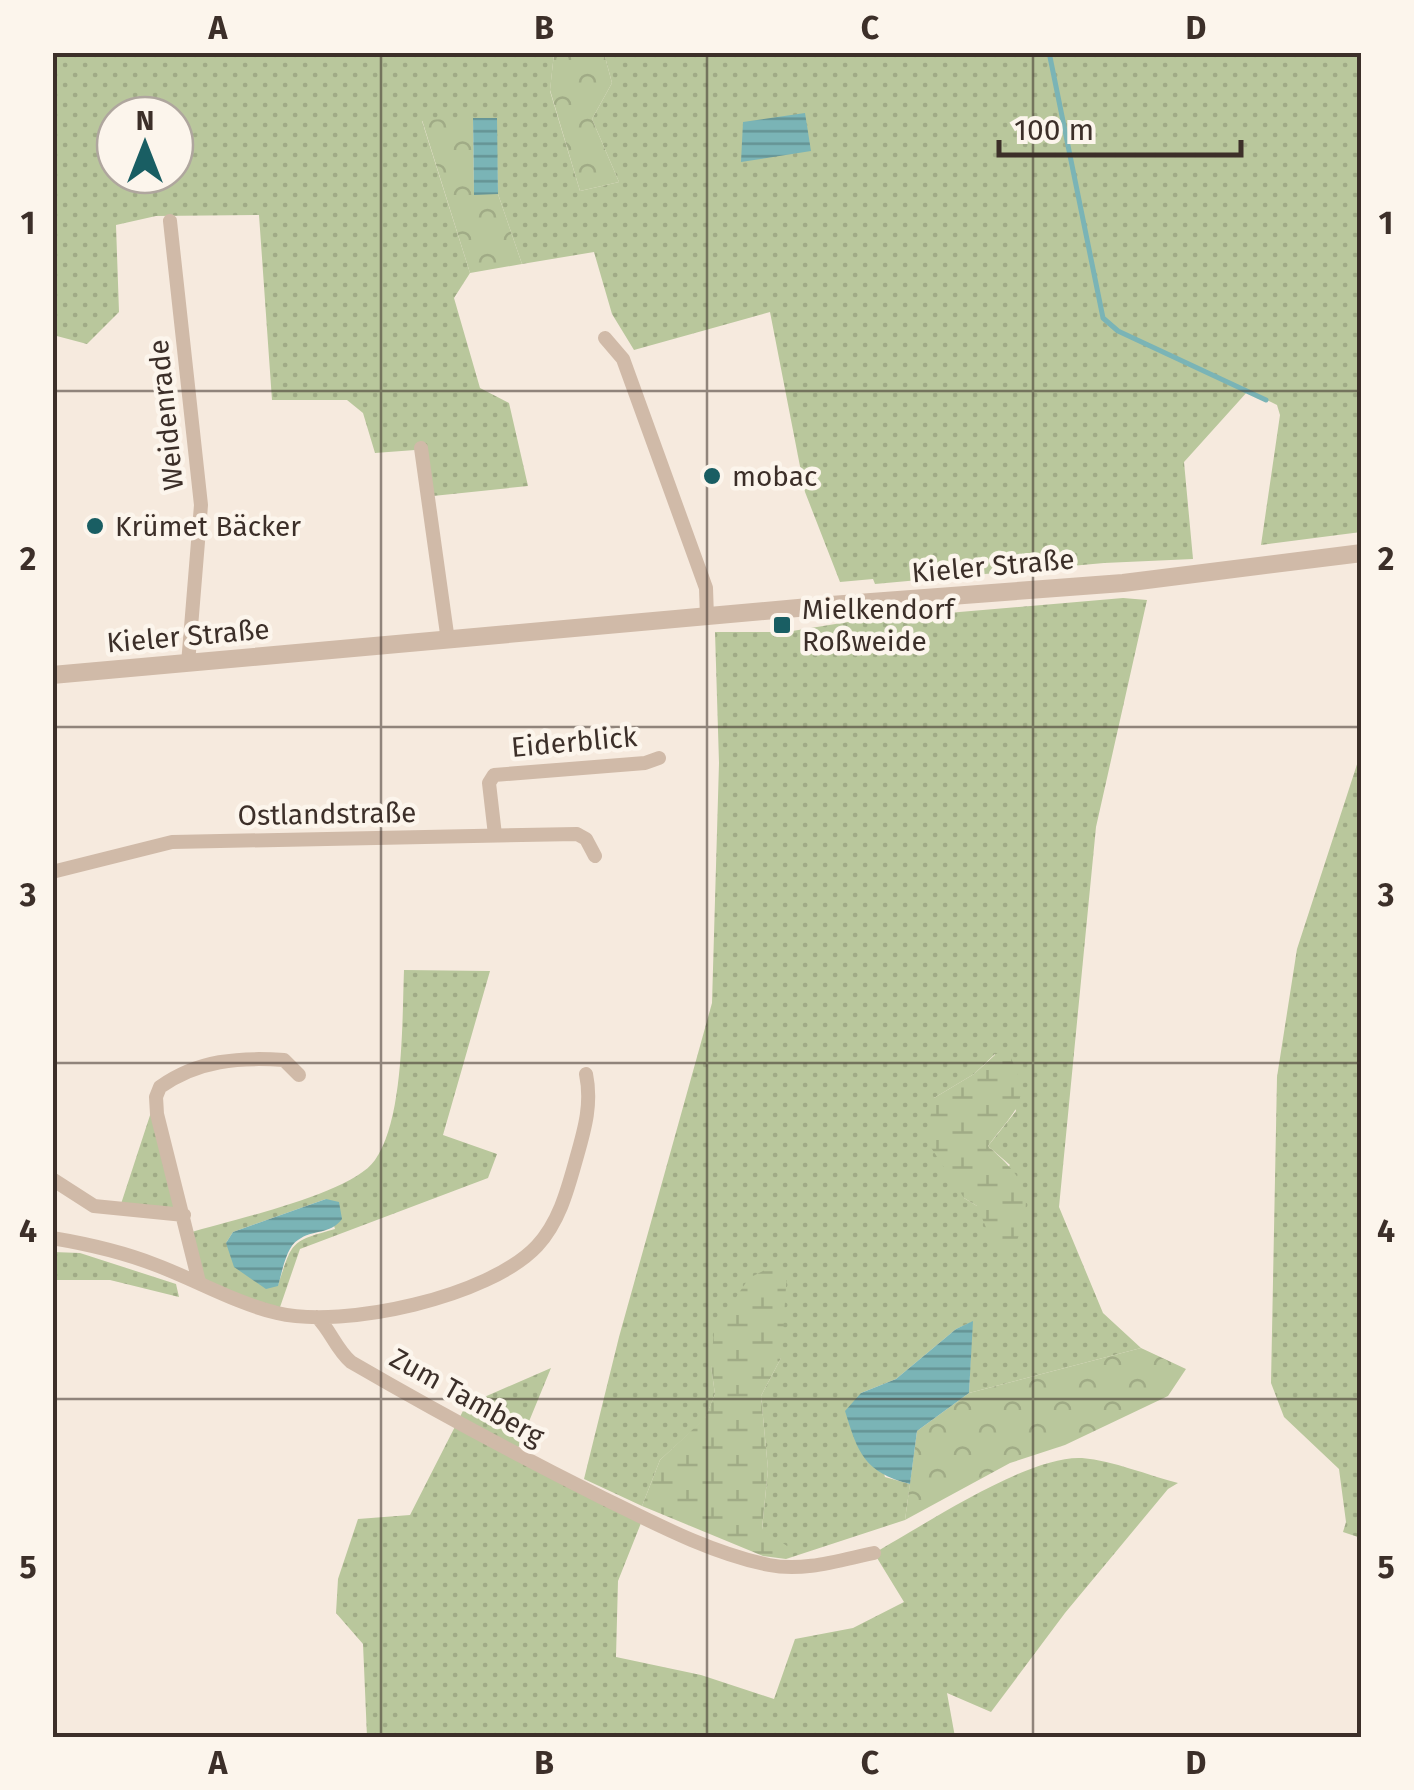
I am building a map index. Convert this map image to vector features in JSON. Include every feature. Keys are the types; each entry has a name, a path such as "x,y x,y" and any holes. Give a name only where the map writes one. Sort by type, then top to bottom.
{"street":[{"name":"Weidenrade","path":"170,221 201,504 188,664"},
{"path":"605,338 624,359 706,588 707,618"},
{"path":"421,448 448,640"},
{"name":"Kieler Straße","path":"52,675 1122,583 1362,553"},
{"name":"Eiderblick","path":"495,835 489,782 494,775 645,763 659,758"},
{"name":"Ostlandstraße","path":"52,872 172,842 576,834 586,839 595,856"},
{"path":"199,1282 157,1114 160,1087 198,1066 239,1059 284,1060 299,1075"},
{"path":"52,1238 91,1244 154,1264 278,1313 317,1317 368,1315 412,1305 459,1290 510,1266 536,1247 556,1220 568,1190 588,1116 590,1092 586,1074"},
{"path":"52,1179 94,1206 184,1215"},
{"name":"Zum Tamberg","path":"317,1317 338,1350 351,1362 457,1424 643,1518 771,1565 802,1568 874,1553"}],"green space":[{"path":"52,53 554,53 550,91 580,191 619,182 592,119 612,83 604,53 1361,53 1361,532 1261,545 1280,415 1277,405 1248,391 1184,462 1193,559 875,584 873,579 840,582 805,492 770,312 634,350 612,314 594,252 522,264 498,194 496,118 422,121 470,273 454,298 480,388 509,403 528,486 433,496 415,450 375,453 363,413 347,400 272,400 259,215 156,216 116,225 119,312 87,344 53,335"},
{"path":"554,53 604,53 612,83 592,119 619,182 580,191 550,90"},
{"path":"473,118 474,194 498,194 522,264 470,273 422,120"},
{"path":"1123,598 1147,600 1096,827 1059,1207 1103,1313 1141,1348 969,1393 972,1322 956,1329 896,1379 861,1393 885,1477 910,1484 905,1520 786,1559 786,1546 762,1530 768,1469 761,1396 781,1358 711,1366 715,1394 705,1419 660,1460 642,1506 584,1479 619,1337 712,1003 719,763 715,632 786,632 854,621","holes":["995,1054 1016,1111 988,1146 1010,1165 977,1206 964,1198 934,1098 974,1074"]},
{"path":"1361,752 1361,1538 1343,1532 1346,1522 1339,1469 1284,1417 1271,1383 1277,1077 1297,949"},
{"path":"404,970 490,971 443,1135 497,1154 488,1178 300,1249 278,1313 199,1282 189,1233 317,1195 362,1172 375,1160 384,1142 396,1095","holes":["326,1199 335,1229 295,1245 278,1285 226,1243 233,1232"]},
{"path":"996,1054 1009,1054 1021,1094 1014,1112 988,1146 1020,1181 1026,1203 1014,1248 998,1256 977,1206 964,1198 926,1140 934,1098 974,1074"},
{"path":"156,1097 184,1215 119,1210"},
{"path":"53,1252 80,1253 176,1284 179,1297 110,1280 53,1280"},
{"path":"773,1266 787,1273 781,1358 761,1396 768,1469 762,1529 787,1546 786,1559 763,1556 642,1506 660,1460 705,1418 715,1394 711,1366 714,1330 749,1278"},
{"path":"1141,1348 1186,1369 1168,1396 1065,1445 1010,1463 905,1520 917,1431 969,1393"},
{"path":"551,1368 516,1453 643,1518 618,1581 616,1657 701,1675 774,1699 795,1639 853,1628 904,1602 874,1553 976,1494 1034,1468 1082,1458 1178,1483 1168,1489 1065,1613 991,1712 947,1693 955,1737 367,1737 363,1644 336,1613 338,1579 358,1519 410,1515 466,1405"}],"water":[{"path":"805,113 811,151 741,162 743,122"},
{"path":"473,118 497,118 498,194 474,195"},
{"path":"326,1199 339,1202 342,1219 294,1243 278,1286 266,1289 234,1267 226,1243 233,1232"},
{"path":"973,1321 969,1393 917,1431 910,1484 882,1473 859,1449 845,1411 861,1393 896,1379 956,1329"}],"waterway":[{"path":"1049,52 1103,318 1118,331 1266,400"}],"place":[{"name":"mobac","path":"712,476"},
{"name":"Krümet Bäcker","path":"95,526"},
{"name":"Mielkendorf Roßweide","path":"782,625"}]}
